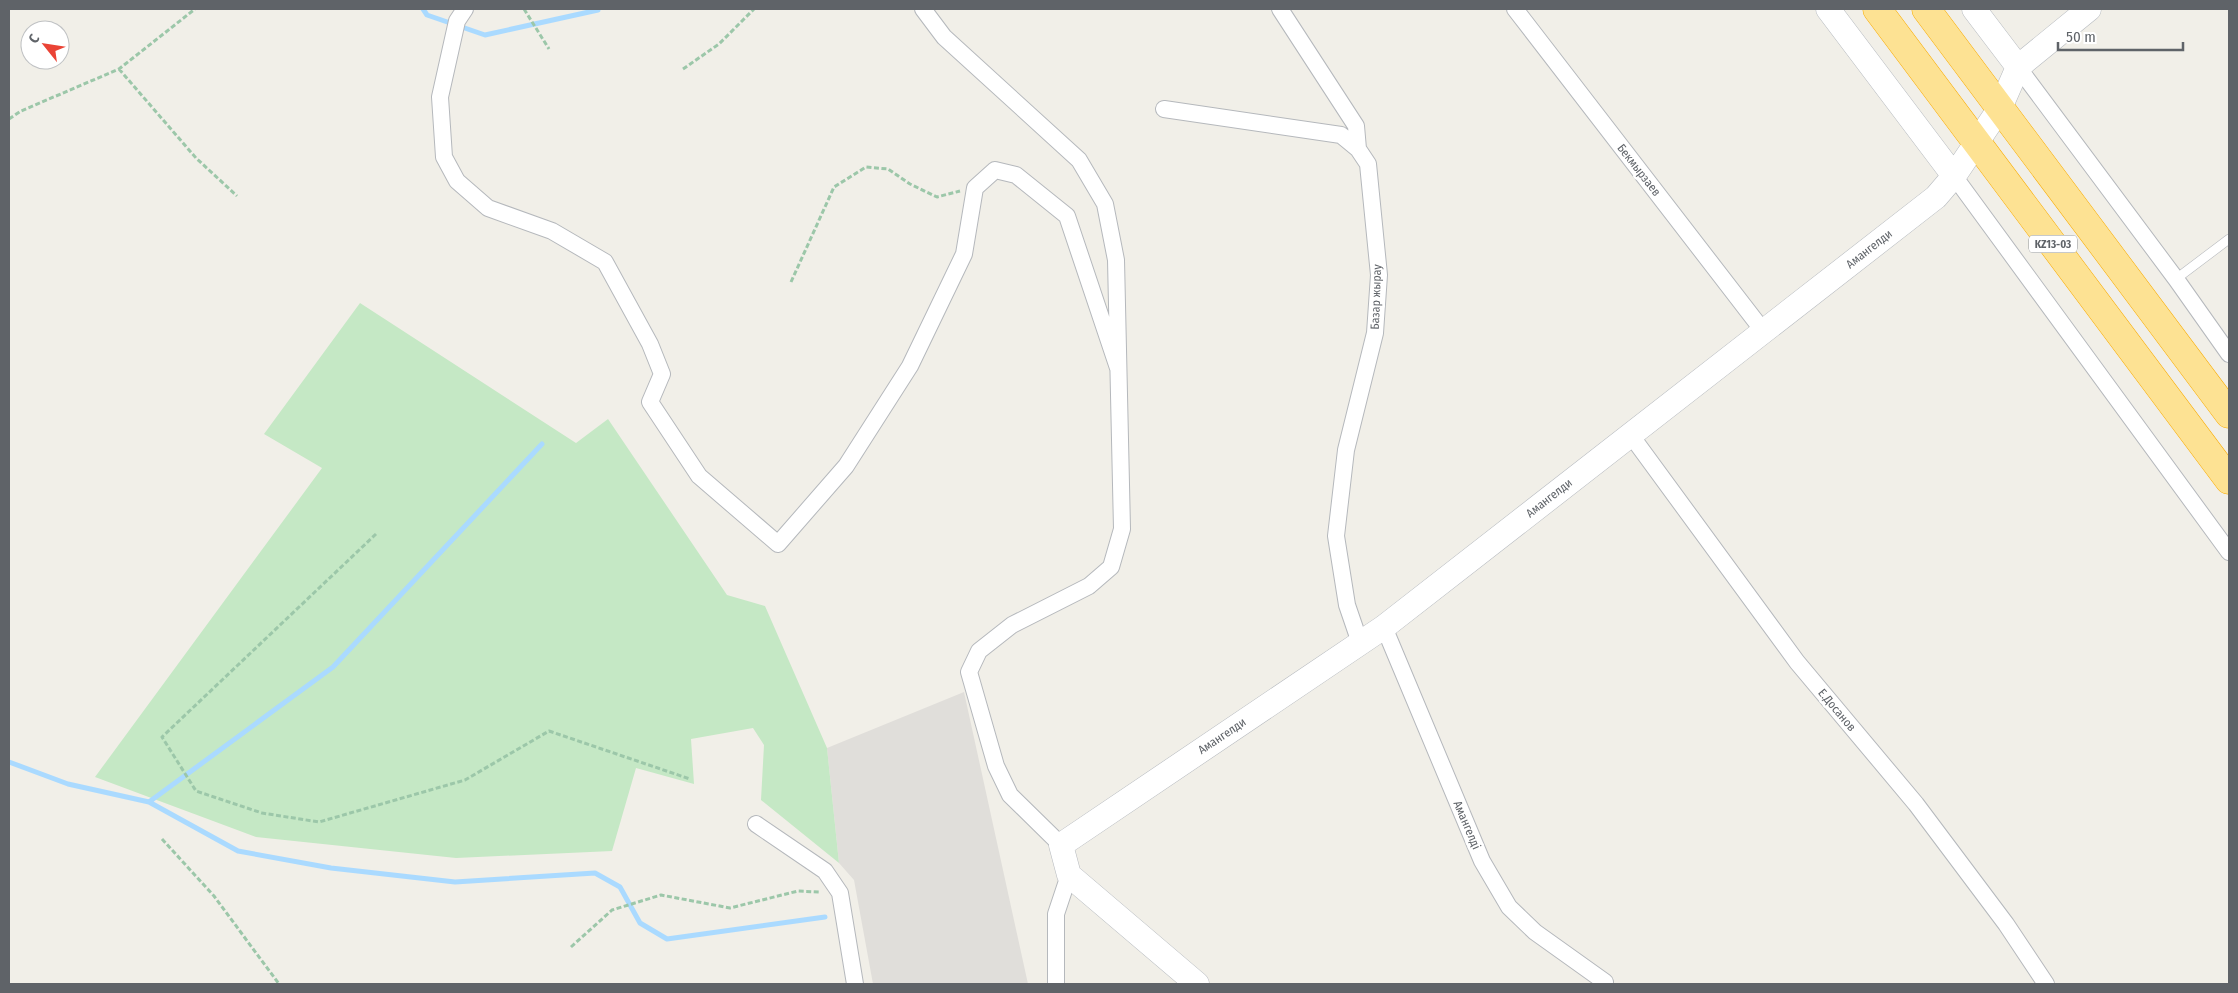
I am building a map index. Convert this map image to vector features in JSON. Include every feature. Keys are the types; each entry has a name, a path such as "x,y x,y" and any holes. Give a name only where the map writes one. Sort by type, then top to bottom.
{"highway":[{"name":"KZ13-03","path":"1877,9 2229,480"},
{"name":"KZ13-03","path":"1926,9 2229,414"}],"main road":[{"path":"1828,9 1954,176"},
{"path":"1974,9 2018,67 2088,9"},
{"name":"Амангелди","path":"1061,845 1384,627 1936,197 1954,176 2000,108 2018,67"},
{"path":"1061,845 1069,875 1197,984"}],"street":[{"path":"466,9 457,21 440,97 444,158 457,181 488,208 552,231 605,262 650,344 662,374 650,402 699,476 778,544 846,466 910,366 964,254 975,188 995,170 1016,175 1067,216 1118,368"},
{"path":"923,9 944,37 1079,160 1105,204 1116,260 1122,529 1111,567 1088,586 1012,625 979,651 969,672 996,766 1010,795 1061,845"},
{"path":"1280,9 1356,126 1358,149"},
{"name":"Бекмырзаев","path":"1515,9 1764,332"},
{"path":"2018,67 2176,279 2229,354"},
{"name":"Базар жырау","path":"1164,109 1341,135 1358,149 1368,164 1378,285 1375,334 1346,450 1336,536 1347,605 1360,642"},
{"path":"1954,176 2229,552"},
{"name":"Е.Досанов","path":"1630,434 1797,662 1916,804 2006,924 2046,984"},
{"name":"Амангелді","path":"1384,627 1482,861 1509,907 1535,932 1606,982"},
{"path":"756,824 826,871 840,893 855,984"},
{"path":"1056,984 1056,914 1069,875"}],"lane":[{"path":"2176,279 2229,239"}],"path":[{"path":"9,119 21,111 120,69 195,9"},
{"path":"524,9 549,50"},
{"path":"683,68 720,44 754,9"},
{"path":"120,69 196,158 237,196"},
{"path":"791,282 834,187 866,167 888,169 910,184 937,197 975,188"},
{"path":"376,534 162,738 196,791 262,813 320,822 465,780 549,731 690,779"},
{"path":"162,839 214,896 279,984"},
{"path":"571,947 612,910 661,895 730,908 798,891 840,893"}],"shaded area":[{"path":"964,692 1028,984 873,984 854,880 839,863 827,748"}],"green space":[{"path":"360,303 576,443 608,419 727,595 765,606 827,748 839,863 761,800 764,745 753,728 691,739 694,784 636,768 612,851 456,858 256,837 95,777 322,468 264,434"}],"waterway":[{"path":"423,9 427,15 485,35 598,10"},
{"path":"149,802 333,667 542,444"},
{"path":"9,762 68,784 149,802 238,851 331,868 455,882 595,873 620,887 640,923 667,939 825,917"}]}
